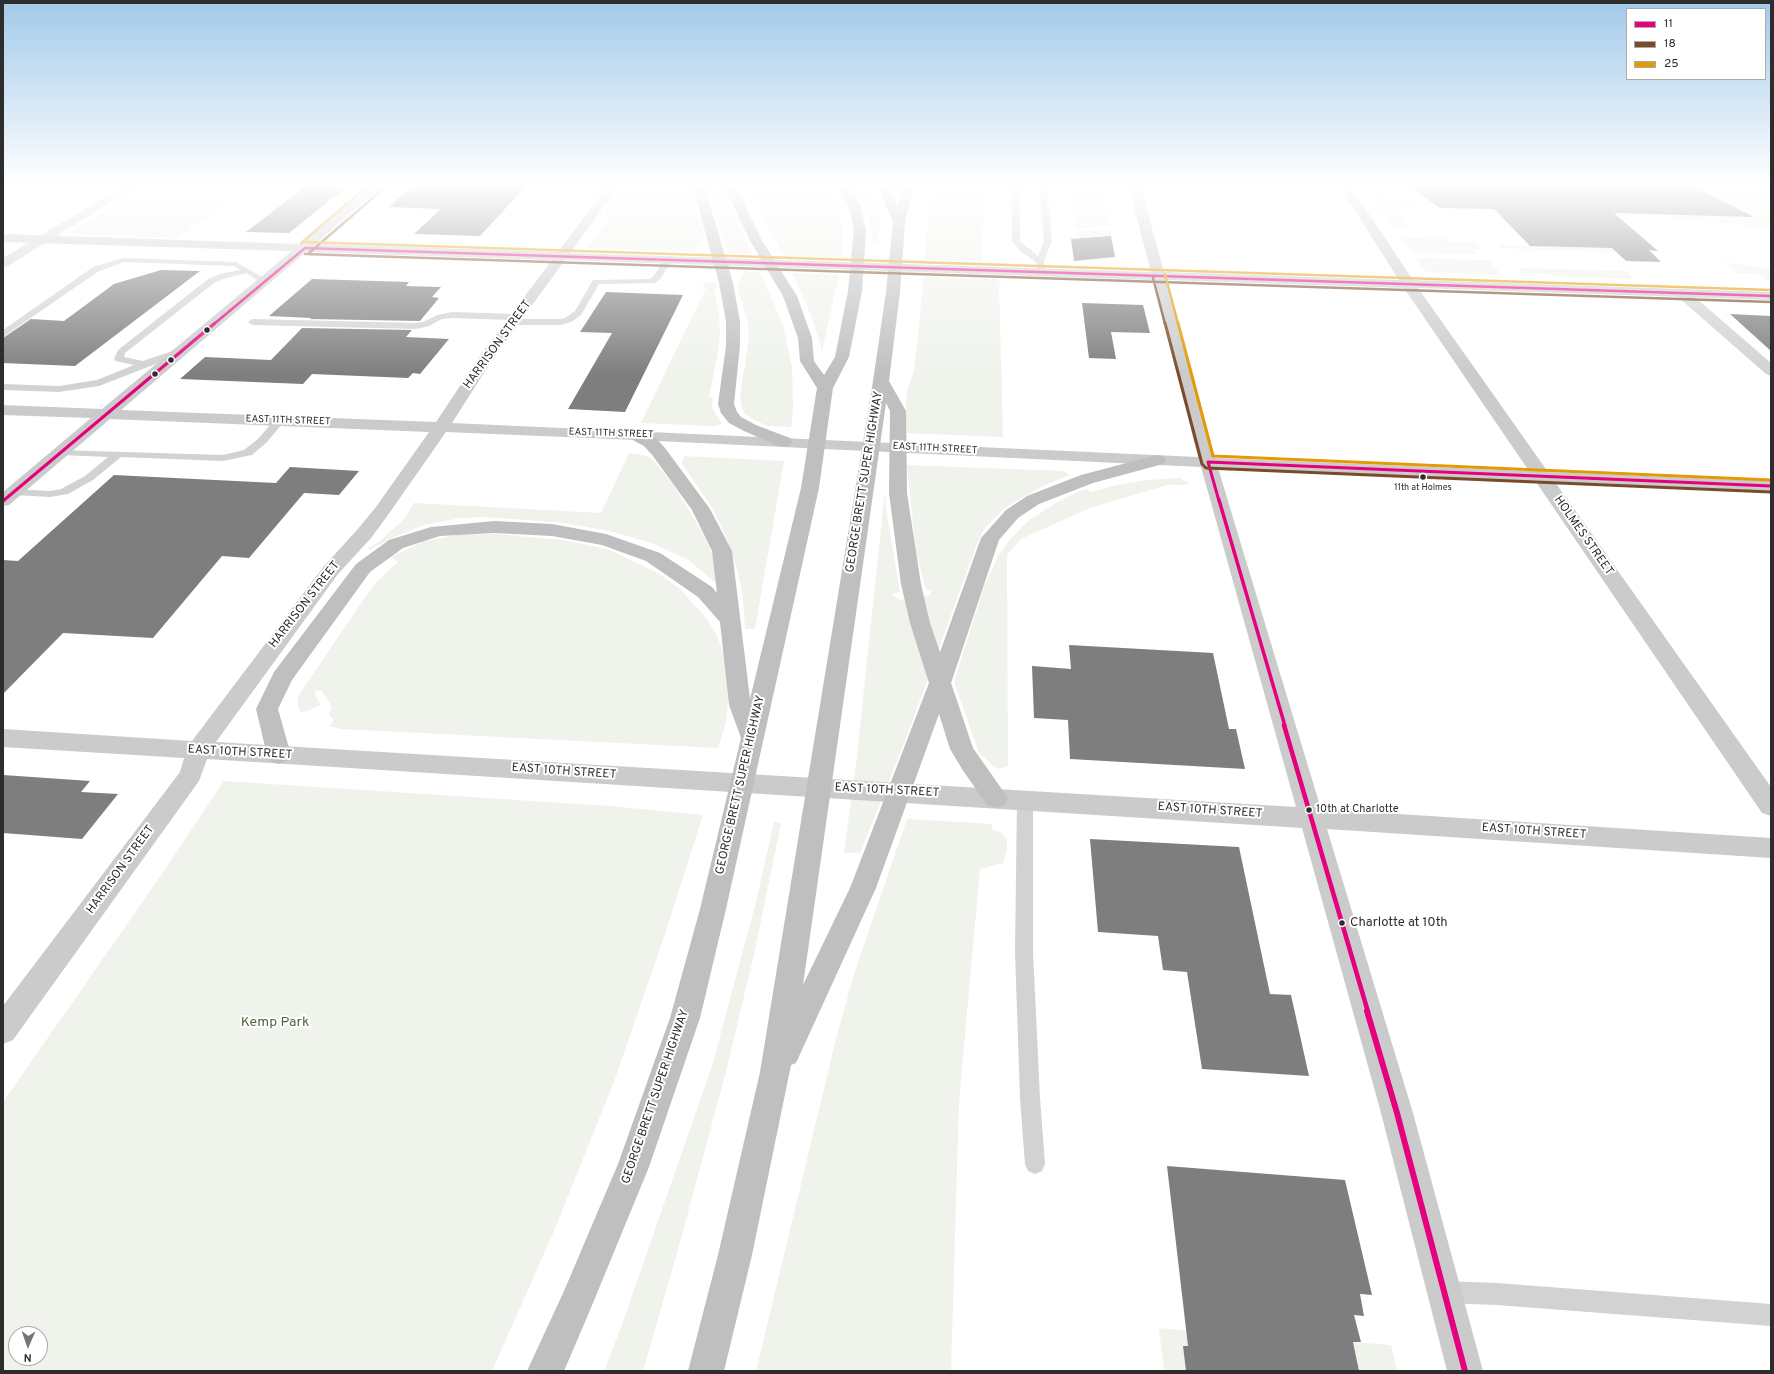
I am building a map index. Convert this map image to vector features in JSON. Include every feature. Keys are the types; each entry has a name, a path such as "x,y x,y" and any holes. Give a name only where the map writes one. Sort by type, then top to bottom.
{"highway":[{"path":"716,248 726,283 733,328 731,365 726,395 727,409 735,420 784,442"},
{"path":"761,248 790,296 805,338 807,361 825,388"},
{"name":"GEORGE BRETT SUPER HIGHWAY","path":"545,1371 576,1303 632,1167 685,1018 713,909 810,488 825,388 842,357 855,291 859,248"},
{"name":"GEORGE BRETT SUPER HIGHWAY","path":"706,1371 735,1255 775,1072 881,381 893,292 897,248"},
{"path":"881,381 898,411 898,493 911,584 920,623 929,655 962,749 974,769 996,798"},
{"path":"637,435 650,442 659,452 701,509 722,551 740,705 752,737"},
{"path":"775,1072 863,888 952,650 990,538 1012,514 1033,500 1087,479 1157,460"},
{"path":"279,755 267,709 282,677 363,568 396,544 438,530 494,527 552,530 606,540 653,557 705,592 730,620"}],"main road":[{"path":"8,496 305,248"},
{"path":"309,248 668,260 1041,266 1160,276 1771,296"},
{"name":"HARRISON STREET","path":"3,1030 191,775 198,750 331,570 364,534 382,511 485,359 568,248"},
{"path":"1152,248 1208,462 1397,1113 1465,1371"},
{"name":"HOLMES STREET","path":"1384,248 1408,285 1771,806"},
{"name":"EAST 11TH STREET","path":"3,410 637,435 1157,460 1771,486"},
{"name":"EAST 10TH STREET","path":"3,738 996,798 1771,848"}],"street":[{"path":"3,263 28,248"},
{"path":"1683,294 1771,371"}],"lane":[{"path":"1022,248 1041,266 1046,248"},
{"path":"3,334 96,270 122,260 236,264 265,281"},
{"path":"252,322 416,326 452,315 560,322 568,320 578,313 596,282 652,281 658,276 668,260"},
{"path":"144,364 120,359 121,352 211,281 223,276 246,271"},
{"path":"3,387 59,389 99,383 144,364 181,352"},
{"path":"61,452 223,458 248,453 264,440 279,421"},
{"path":"8,496 64,492 89,478 117,454"},
{"path":"1025,800 1024,960 1029,1090 1035,1164"},
{"path":"1444,1292 1505,1294 1771,1315"}],"green space":[{"path":"591,248 697,248 695,252"},
{"path":"726,248 749,248 752,254 728,253"},
{"path":"779,248 842,248 842,257 783,255"},
{"path":"925,248 982,248 982,261 924,260"},
{"path":"1409,248 1481,249 1473,249 1476,254 1411,252"},
{"path":"1504,248 1612,248 1615,252"},
{"path":"1416,258 1488,260 1502,275 1426,272"},
{"path":"1723,262 1771,269 1771,283 1759,274 1737,273"},
{"path":"1520,268 1627,271 1632,279 1551,276 1549,274 1521,273"},
{"path":"744,271 760,272 783,325 792,368 793,410 791,427 768,426 754,420 744,413 741,404 740,397 749,337 748,324 737,284 739,283"},
{"path":"792,273 839,275 822,351 808,308"},
{"path":"924,277 1001,279 1001,283 999,284 1003,437 906,433 906,405 908,388 914,371"},
{"path":"705,282 716,282 717,287 714,289 719,315 720,332 718,352 709,397 713,397 712,408 722,424 714,426 641,423 706,288 702,288"},
{"path":"629,453 647,456 652,459 673,484 703,534 713,556 722,588 688,560 652,543 609,531 565,523 484,517 461,518 424,525 392,538 370,550 368,548 379,542 404,519 414,503 601,513"},
{"path":"684,456 784,461 755,629 745,629 743,599 738,573 728,541 710,504 682,464"},
{"path":"907,465 1064,471 1070,475 1045,485 1016,501 1004,509 985,528 978,541 907,736 860,853 844,853 857,755 885,491 886,509 900,592 891,594 901,600 930,595 932,590 926,590 916,552"},
{"path":"1181,478 1184,481 1187,481 1188,485 1167,485 1090,508 1021,539 1007,555 1008,766 1000,769 994,767 979,753 954,682 984,587 999,554 1011,538 1029,520 1077,492 1086,489 1091,492 1117,485 1147,480"},
{"path":"497,534 563,540 607,549 656,572 679,588 707,619 717,636 724,654 728,701 726,723 718,748 341,729 329,726 334,720 329,715 332,707 321,690 314,692 321,705 302,713 298,708 298,696 375,583 398,562 391,557 423,542 441,538 457,535"},
{"name":"Kemp Park","path":"224,781 610,806 703,815 665,934 615,1079 554,1231 492,1371 3,1371 3,1102 164,871"},
{"path":"907,819 992,824 992,830 1001,832 1007,839 1007,851 1003,863 980,869 959,1102 951,1371 756,1371 836,1039 854,974"},
{"path":"774,822 781,824 754,954 726,1072 674,1264 643,1371 604,1371 620,1330 712,1066 756,902"},
{"path":"1159,1328 1199,1332 1186,1371 1164,1371"},
{"path":"1353,1342 1391,1345 1397,1371 1359,1371"}],"building":[{"path":"1072,248 1113,248 1115,257 1074,261"},
{"path":"1612,248 1655,248 1658,251 1649,250 1661,262 1626,261"},
{"path":"161,270 200,271 75,366 3,363 3,338 31,319 64,321 114,284"},
{"path":"312,279 409,282 406,286 441,287 432,297 439,298 420,321 310,319 311,318 269,316"},
{"path":"606,292 683,295 625,412 568,409 612,333 580,332"},
{"path":"1082,303 1143,305 1150,333 1111,332 1116,359 1089,358"},
{"path":"1730,314 1771,316 1771,351"},
{"path":"302,328 412,330 406,337 449,339 420,374 413,373 408,378 312,374 303,384 180,379 205,357 271,360"},
{"path":"290,467 359,471 339,495 304,493 249,558 222,556 153,638 63,633 3,694 3,560 18,561 114,475 276,483"},
{"path":"1069,645 1213,653 1229,729 1236,729 1245,769 1070,759 1068,720 1034,718 1032,666 1071,669"},
{"path":"3,775 90,781 81,792 118,794 82,839 3,833"},
{"path":"1090,839 1239,847 1270,994 1291,995 1309,1076 1202,1069 1187,972 1163,970 1158,936 1098,932"},
{"path":"1167,1166 1345,1180 1372,1295 1360,1294 1364,1316 1354,1315 1361,1342 1353,1342 1359,1371 1186,1371 1183,1346 1188,1346"}],"transit line":[{"name":"11","path":"3,501 305,248"},
{"name":"11","path":"309,248 1771,296"},
{"name":"18","path":"309,253 315,248"},
{"name":"25","path":"492,248 1771,290"},
{"name":"18","path":"305,254 1771,302"},
{"name":"25","path":"1165,274 1213,456 1771,480"},
{"name":"18","path":"1153,278 1202,464 1206,468 1771,492"},
{"name":"11","path":"1465,1371 1397,1113 1208,462 1771,486"}],"place":[{"name":"11th at Holmes","path":"1423,477"},
{"name":"10th at Charlotte","path":"1309,810"},
{"name":"Charlotte at 10th","path":"1342,923"}]}
